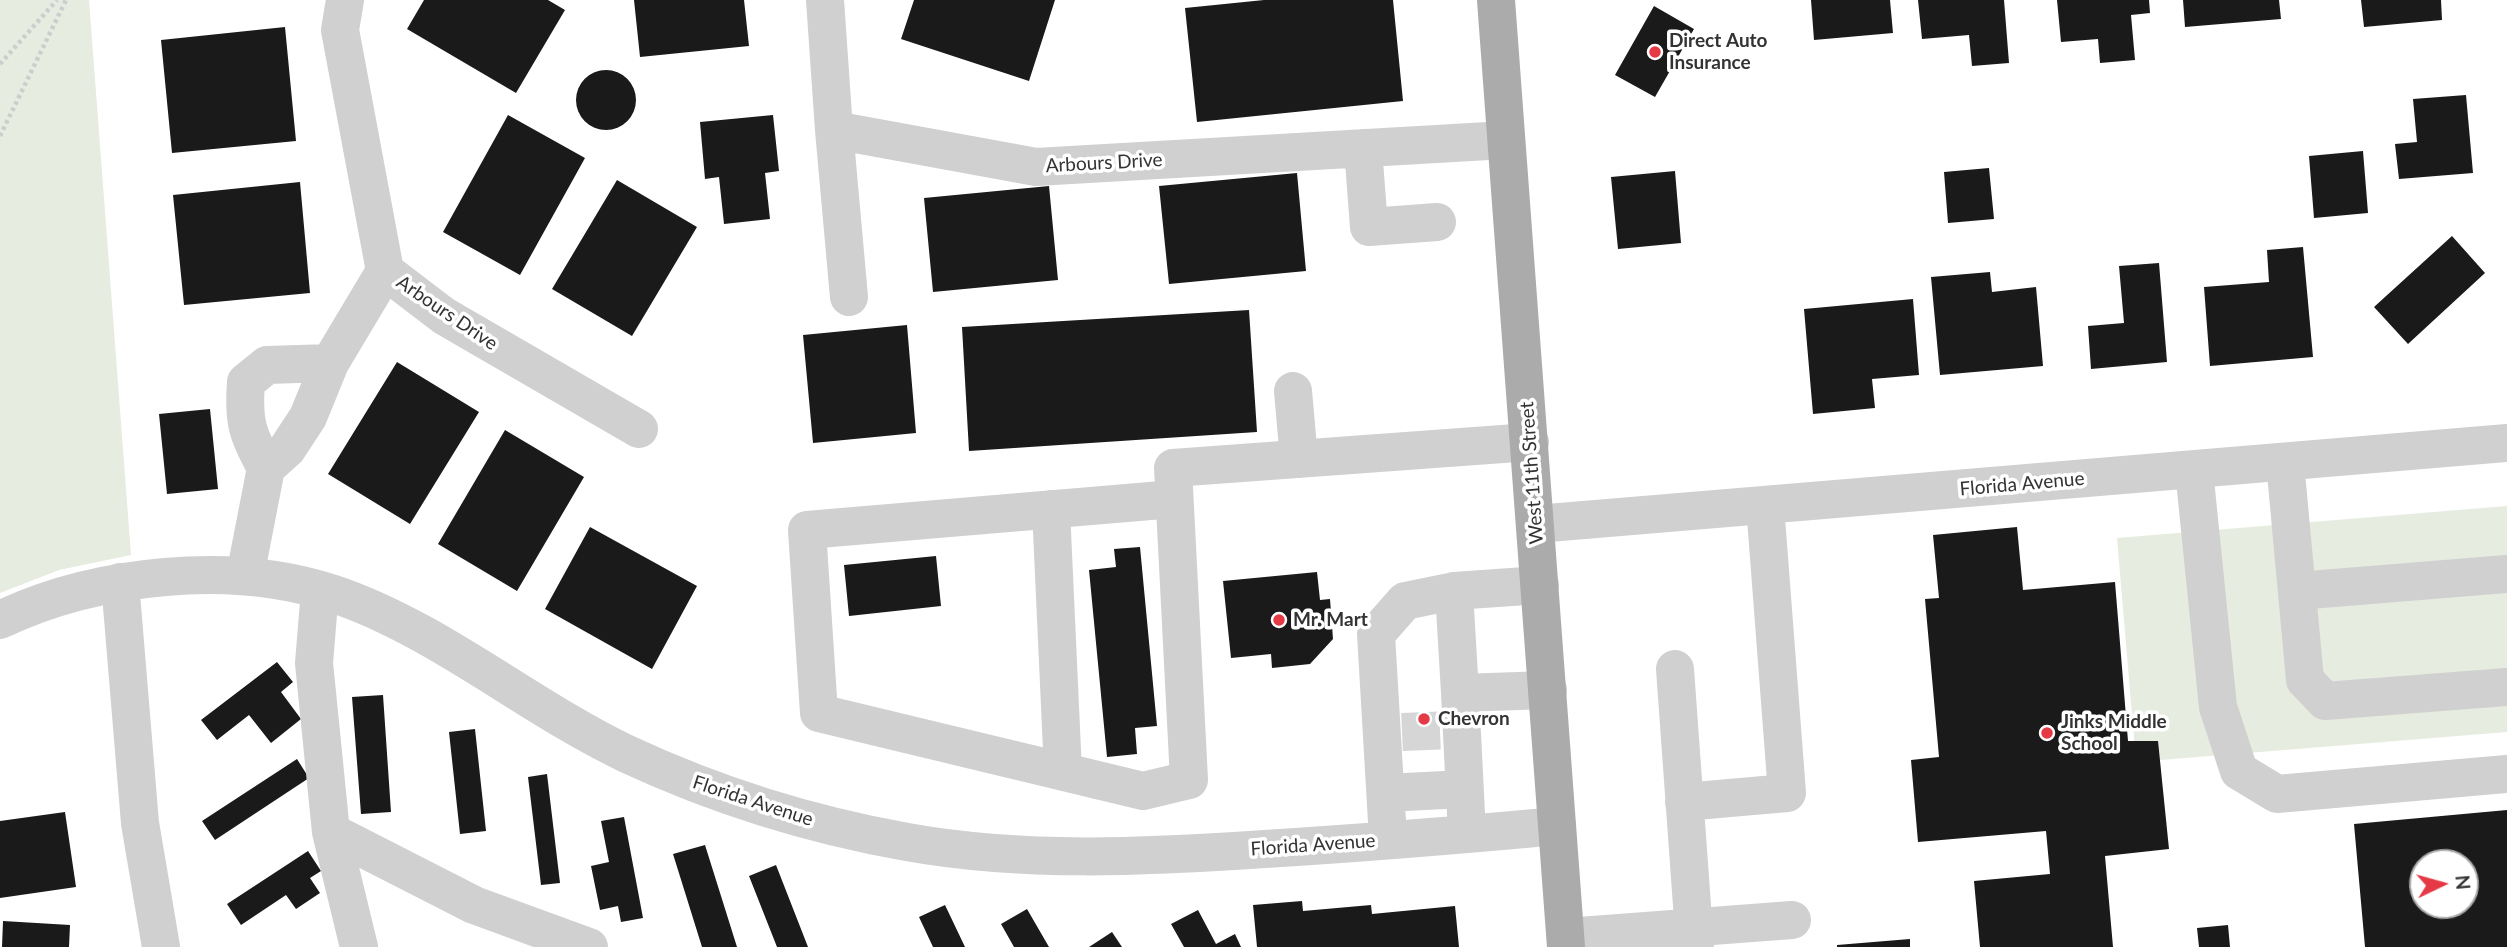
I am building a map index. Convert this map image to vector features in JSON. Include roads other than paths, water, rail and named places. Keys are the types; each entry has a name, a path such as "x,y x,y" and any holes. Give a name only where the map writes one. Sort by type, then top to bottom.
{"main road":[{"name":"West 11th Street","path":"1496,0 1566,942"}],"street":[{"name":"Arbours Drive","path":"345,0 340,30 385,271 444,316 639,429"},
{"path":"825,0 849,297"},
{"name":"Arbours Drive","path":"834,130 1036,167 1506,140"},
{"path":"1363,148 1369,227 1437,222"},
{"path":"245,576 266,468 286,449 308,417 330,363 385,271"},
{"path":"266,468 252,442 244,412 246,382 267,365 330,363"},
{"path":"1293,391 1299,459"},
{"path":"1174,499 807,530 819,713 1143,791 1189,780 1173,468 1530,442"},
{"name":"Florida Avenue","path":"1536,524 2507,443"},
{"path":"2285,462 2305,680 2325,701 2507,687"},
{"path":"2194,470 2218,707 2239,771 2277,794 2507,774"},
{"path":"1684,802 1787,793 1765,505"},
{"path":"1051,509 1063,772"},
{"path":"2297,591 2507,574"},
{"name":"Florida Avenue","path":"0,620 63,595 120,582 198,575 245,576 320,590 357,603 406,627 542,708 626,753 737,798 798,817 904,842 951,849 1085,856 1167,856 1557,826"},
{"path":"120,582 140,824 161,947"},
{"path":"1388,839 1386,793 1392,733 1376,634 1405,601 1454,591 1540,585"},
{"path":"320,590 314,663 331,832 359,947"},
{"path":"1454,591 1457,718 1467,834"},
{"path":"1675,669 1695,937"},
{"path":"1457,718 1548,690"},
{"path":"1386,793 1465,789"},
{"path":"331,832 474,905 589,947"},
{"path":"1566,942 1695,937 1792,920"}],"tunnel":[{"path":"1402,732 1450,730"}],"place":[{"name":"Direct Auto Insurance","path":"1655,52"},
{"name":"Mr. Mart","path":"1279,620"},
{"name":"Chevron","path":"1424,719"},
{"name":"Jinks Middle School","path":"2047,733"}]}
